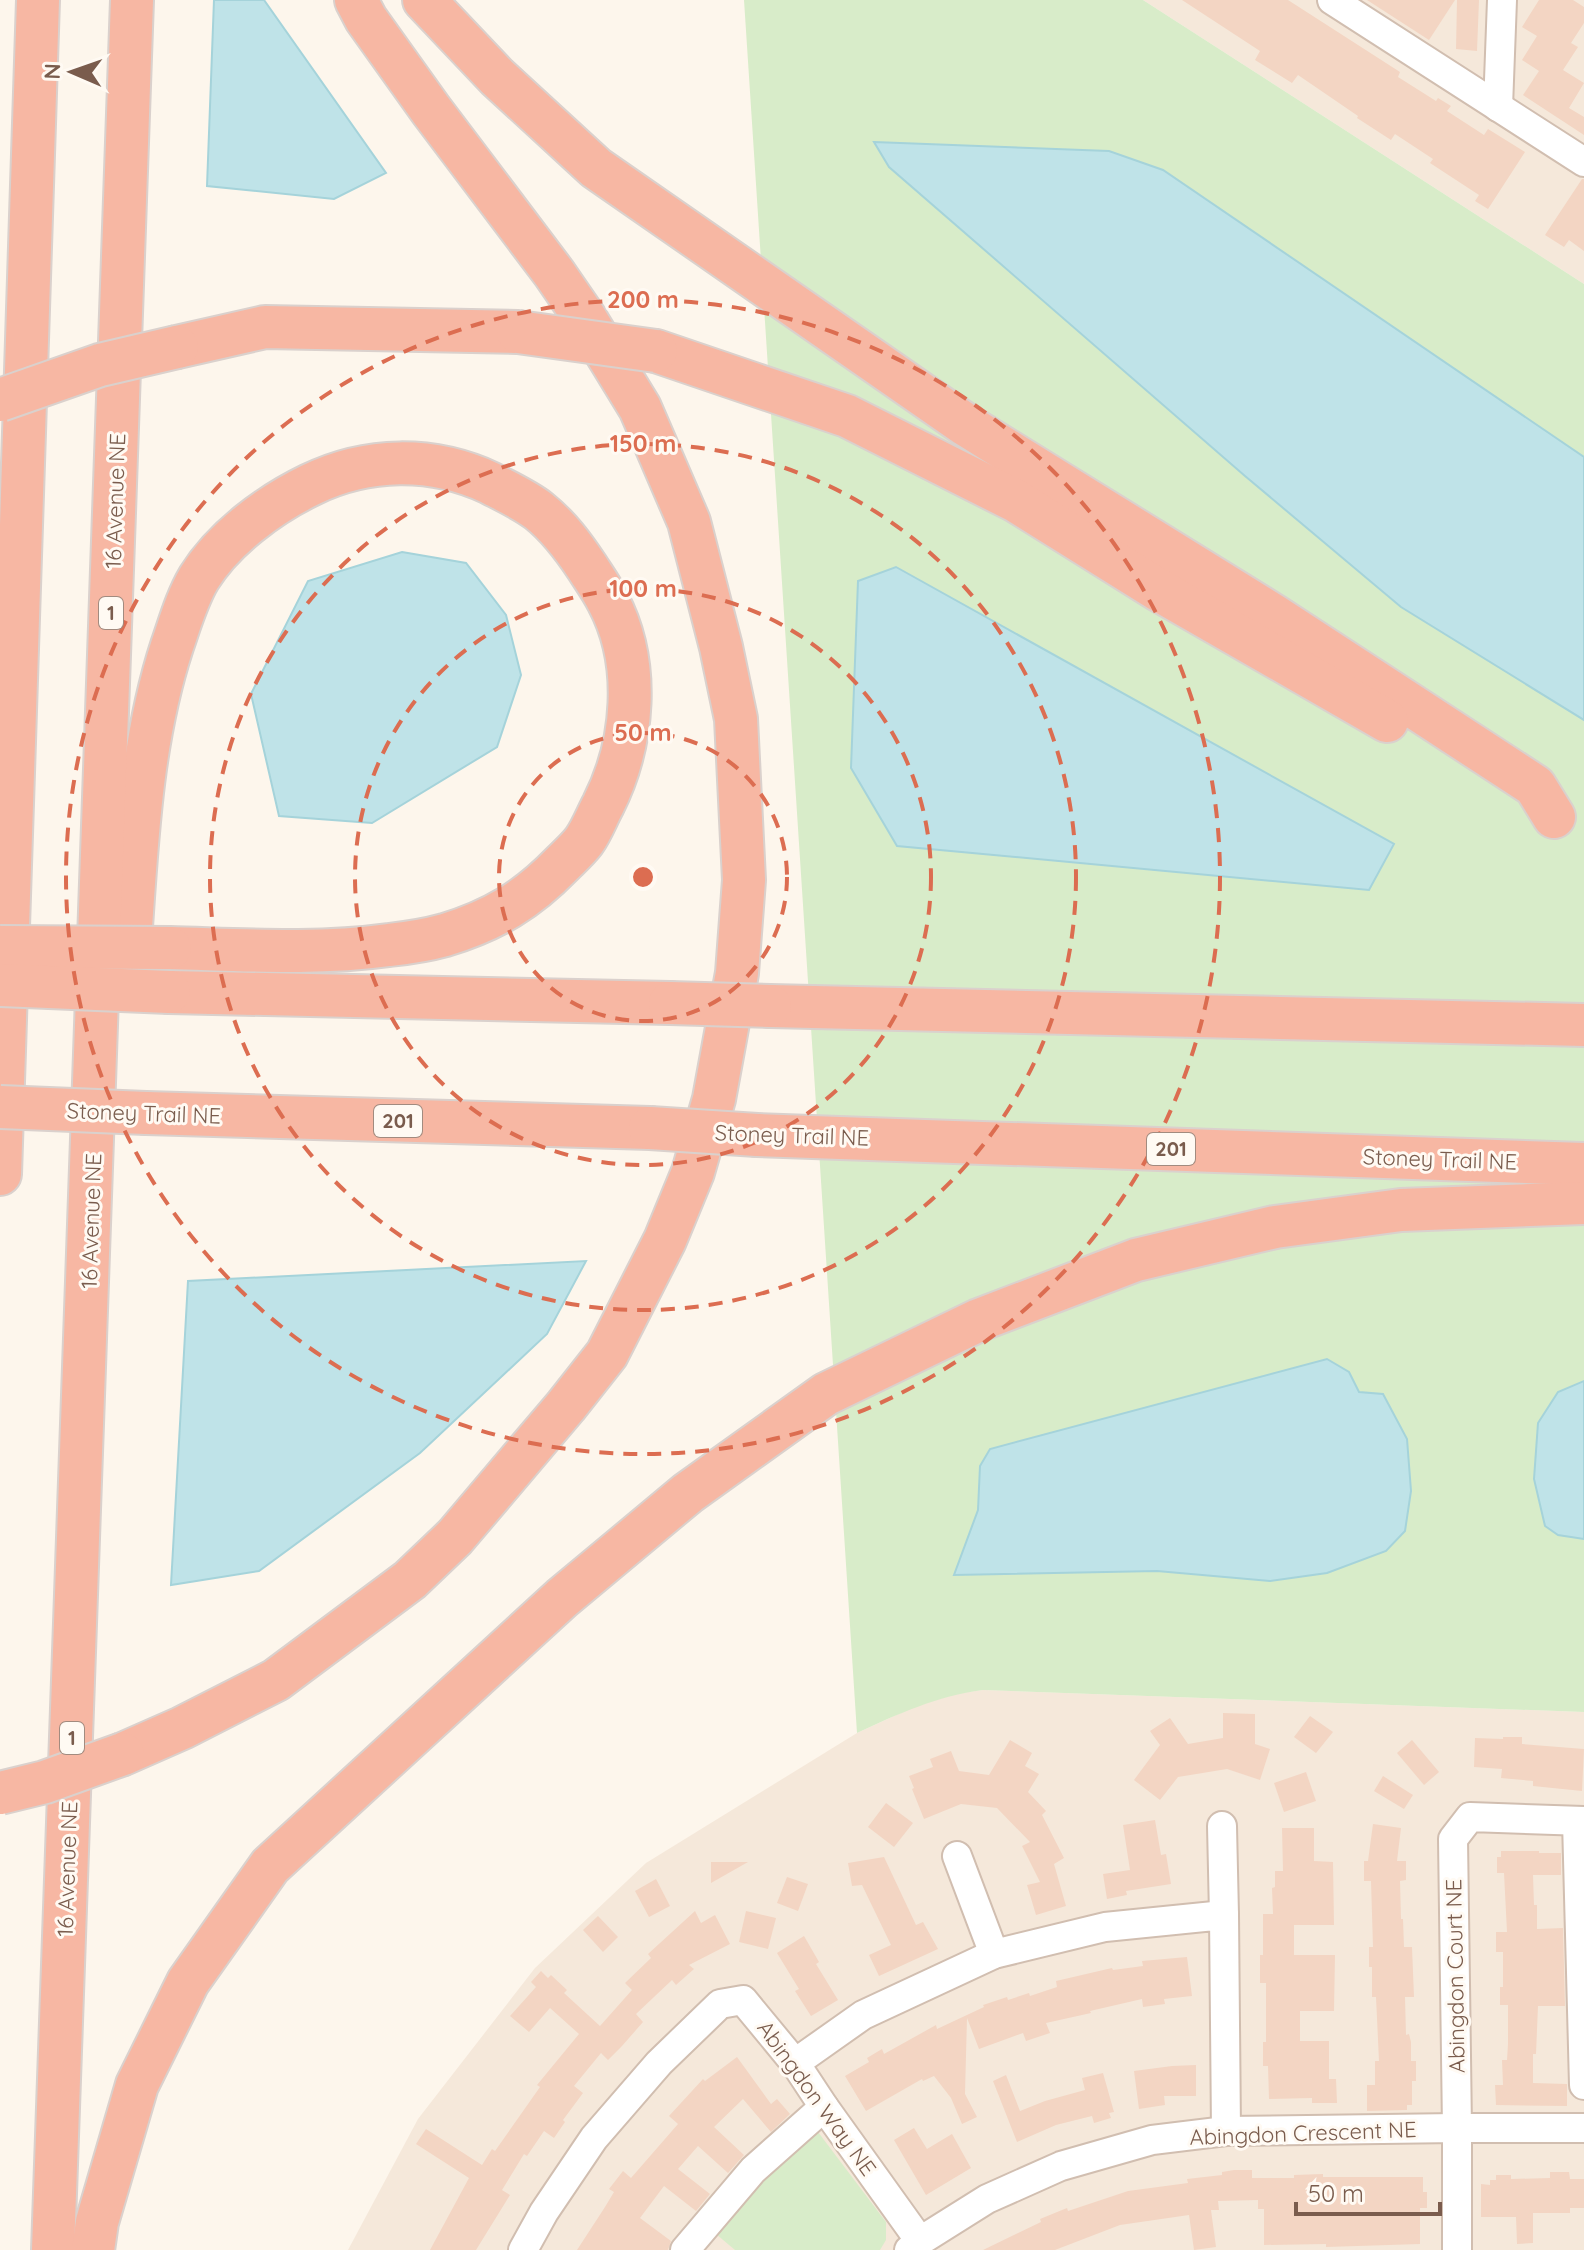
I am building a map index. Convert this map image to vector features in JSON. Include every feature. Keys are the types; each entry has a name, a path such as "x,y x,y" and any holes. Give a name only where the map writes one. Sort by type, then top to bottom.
{"highway":[{"path":"0,1174 38,0"},
{"name":"16 Avenue NE","path":"53,2250 132,0"},
{"path":"0,1793 45,1782 123,1754 276,1680 410,1580 455,1537 607,1354 665,1240 693,1172 714,1099 737,973 744,880 736,719 689,522 640,408 585,318 431,110 366,19 356,0"},
{"path":"424,0 497,77 596,168 966,425 1273,615 1535,786 1569,825"},
{"path":"0,400 100,365 265,327 518,332 656,351 847,416 1016,501 1157,589 1569,825"},
{"path":"0,947 170,948 318,952 354,950 440,937 508,909 541,886 585,840 614,784 630,704 629,672 610,604 572,545 538,510 481,479 450,468 404,462 336,472 268,508 227,543 200,577 181,619 157,701 143,791 111,1196 91,1226"},
{"path":"0,985 169,992 1584,1025"},
{"name":"Stoney Trail NE","path":"0,1107 146,1126 641,1137 666,1146 712,1132 1584,1164"},
{"path":"0,1135 146,1126"},
{"path":"93,2250 97,2222 137,2085 188,1982 270,1866 562,1598 688,1493 826,1394 979,1320 1136,1260 1275,1227 1401,1210 1584,1203"}],"street":[{"path":"1332,0 1584,162"},
{"path":"1498,107 1502,0"},
{"name":"Abingdon Court NE","path":"1457,2128 1453,1839 1470,1817 1581,1821"},
{"path":"1581,1821 1584,2085"},
{"path":"1222,1826 1226,2131"},
{"path":"957,1856 994,1954"},
{"path":"795,2063 863,2015 994,1954 1105,1927 1224,1915"},
{"name":"Abingdon Way NE","path":"523,2250 544,2212 594,2138 659,2063 720,2004 743,2000 795,2063 915,2245"},
{"path":"685,2250 753,2170 824,2107"},
{"path":"1457,2250 1457,2128 1584,2128"},
{"name":"Abingdon Crescent NE","path":"915,2245 987,2199 1061,2166 1152,2140 1226,2131 1457,2128"}],"shaded area":[{"path":"1143,0 1584,0 1584,284"},
{"path":"983,1690 1584,1712 1584,2250 348,2250 418,2119 535,1968 646,1863 857,1733 918,1705"}],"green space":[{"path":"744,0 1143,0 1584,284 1584,1712 983,1690 934,1701 857,1733"},
{"path":"815,2128 886,2222 886,2240 880,2250 735,2250 716,2234 754,2185"}],"water":[{"path":"214,0 264,0 386,173 334,199 207,186"},
{"path":"874,142 1109,151 1163,170 1584,457 1584,720 1401,607 889,167"},
{"path":"402,552 466,563 506,615 521,675 497,747 372,823 279,816 251,694 308,581"},
{"path":"896,567 1394,844 1369,890 897,846 851,768 858,581"},
{"path":"586,1261 547,1334 420,1453 259,1571 171,1585 188,1281"},
{"path":"1327,1359 1349,1372 1359,1392 1383,1394 1407,1439 1411,1491 1405,1531 1386,1551 1327,1573 1270,1581 1157,1571 954,1575 978,1510 980,1466 990,1449"},
{"path":"1584,1381 1584,1539 1558,1535 1545,1526 1534,1479 1538,1423 1558,1392"}],"building":[{"path":"1182,0 1288,0 1400,72 1398,77 1436,101 1438,98 1451,106 1447,111 1484,135 1488,129 1525,152 1488,209 1475,201 1479,195 1430,163 1433,159 1395,134 1391,140 1298,75 1292,83 1255,60 1260,51"},
{"path":"1367,0 1455,0 1429,40"},
{"path":"1457,0 1479,0 1477,51 1456,49"},
{"path":"1539,0 1573,0 1584,7 1584,23 1571,43 1578,47 1563,70 1584,83 1569,108 1584,117 1584,135 1523,95 1539,71 1522,60 1537,36 1522,27"},
{"path":"1582,179 1584,251 1569,240 1564,247 1545,235"},
{"path":"1223,1713 1255,1714 1255,1744 1270,1749 1260,1780 1227,1769 1178,1777 1160,1800 1134,1780 1160,1745 1150,1731 1170,1718 1188,1744 1223,1738"},
{"path":"1310,1716 1333,1732 1316,1753 1294,1737"},
{"path":"1522,1737 1522,1744 1584,1749 1582,1791 1533,1786 1533,1781 1501,1778 1502,1769 1474,1767 1475,1738"},
{"path":"1010,1740 1032,1753 1025,1766 1039,1774 1028,1792 1046,1811 1042,1815 1064,1858 1054,1864 1066,1906 1036,1915 1027,1885 1040,1882 1022,1846 1030,1842 997,1808 961,1804 924,1819 909,1776 933,1767 930,1759 951,1751 959,1771 989,1775"},
{"path":"1412,1740 1439,1772 1424,1785 1397,1753"},
{"path":"1306,1772 1316,1801 1284,1812 1274,1783"},
{"path":"1383,1776 1413,1795 1404,1809 1374,1791"},
{"path":"886,1803 913,1823 894,1847 868,1827"},
{"path":"1155,1820 1161,1855 1166,1854 1171,1884 1126,1891 1127,1895 1107,1899 1103,1874 1130,1870 1123,1825"},
{"path":"1373,1824 1401,1828 1397,1861 1406,1861 1406,1880 1400,1881 1401,1919 1404,1947 1412,1947 1414,1997 1405,1997 1406,2035 1409,2034 1411,2042 1411,2061 1416,2061 1412,2105 1407,2105 1407,2110 1367,2111 1367,2085 1375,2085 1375,2061 1379,2061 1376,1997 1372,1997 1372,1967 1369,1967 1369,1947 1373,1947 1371,1881 1364,1881 1364,1861 1368,1861"},
{"path":"1282,1828 1314,1828 1314,1861 1333,1862 1334,1925 1294,1925 1294,1955 1335,1955 1334,2011 1300,2011 1300,2041 1329,2041 1329,2079 1336,2079 1337,2103 1312,2103 1312,2098 1269,2099 1268,2066 1263,2066 1266,1983 1260,1983 1260,1955 1263,1955 1263,1914 1273,1914 1275,1871 1283,1871"},
{"path":"1501,1851 1561,1853 1561,1875 1533,1875 1537,1929 1563,1928 1565,2006 1538,2006 1533,2083 1567,2084 1567,2106 1496,2105 1495,2085 1503,2085 1502,2060 1507,2060 1508,2044 1508,2005 1500,2005 1503,1952 1496,1952 1496,1932 1507,1932 1504,1873 1497,1873 1497,1857 1501,1857"},
{"path":"884,1857 916,1925 923,1922 938,1949 879,1976 869,1955 891,1945 862,1885 852,1886 848,1863"},
{"path":"711,1862 748,1862 711,1883"},
{"path":"787,1877 808,1884 798,1911 777,1903"},
{"path":"656,1879 670,1906 649,1917 635,1891"},
{"path":"695,1911 701,1923 715,1915 730,1944 689,1965 694,1969 676,1985 672,1980 636,2014 643,2022 608,2060 601,2053 574,2086 583,2093 554,2138 544,2131 527,2156 524,2154 502,2190 510,2195 476,2250 430,2250 469,2178 416,2144 426,2129 482,2165 540,2087 537,2085 579,2034 550,2008 529,2032 510,2016 536,1987 531,1982 541,1971 548,1978 551,1975 567,1990 564,1993 600,2026 632,1990 625,1983 651,1958 648,1954"},
{"path":"746,1911 776,1918 768,1949 739,1942"},
{"path":"598,1916 618,1937 603,1952 583,1930"},
{"path":"804,1936 819,1962 816,1964 838,2000 811,2016 777,1953"},
{"path":"1187,1957 1192,1996 1164,1999 1165,2004 1143,2007 1142,1999 1090,2011 1046,2023 1050,2033 1026,2041 1023,2033 979,2049 967,2018 965,2094 977,2117 962,2124 951,2098 934,2076 922,2079 866,2111 845,2076 869,2062 867,2058 882,2049 884,2054 936,2025 937,2029 983,2005 1007,1997 1008,2000 1029,1993 1030,1996 1057,1987 1056,1981 1112,1968 1143,1966 1142,1961"},
{"path":"737,2057 771,2104 777,2099 790,2114 771,2132 743,2099 714,2127 744,2155 728,2173 698,2146 678,2169 710,2194 696,2211 664,2186 640,2218 671,2241 668,2250 577,2250 614,2192 609,2189 623,2171 631,2178 678,2124 669,2116 703,2079 705,2081"},
{"path":"1196,2065 1196,2096 1164,2096 1165,2105 1139,2109 1134,2071"},
{"path":"1103,2073 1114,2112 1109,2113 1111,2118 1094,2123 1092,2116 1056,2125 1017,2142 993,2081 1006,2075 1020,2111 1085,2090 1082,2078"},
{"path":"914,2128 927,2149 952,2134 971,2168 926,2195 894,2140"},
{"path":"1252,2170 1252,2178 1323,2174 1323,2177 1423,2177 1427,2208 1420,2208 1420,2244 1264,2245 1264,2209 1258,2209 1258,2200 1218,2201 1219,2210 1211,2210 1216,2247 1194,2250 1189,2215 1120,2225 1055,2250 983,2250 1067,2208 1068,2211 1128,2191 1188,2183 1187,2179 1222,2175 1222,2172"},
{"path":"1550,2172 1569,2172 1570,2179 1584,2179 1584,2208 1570,2208 1570,2213 1533,2213 1533,2243 1517,2244 1516,2217 1481,2217 1481,2184 1490,2185 1490,2180 1496,2180 1496,2175 1511,2175 1511,2179 1550,2178"}]}
